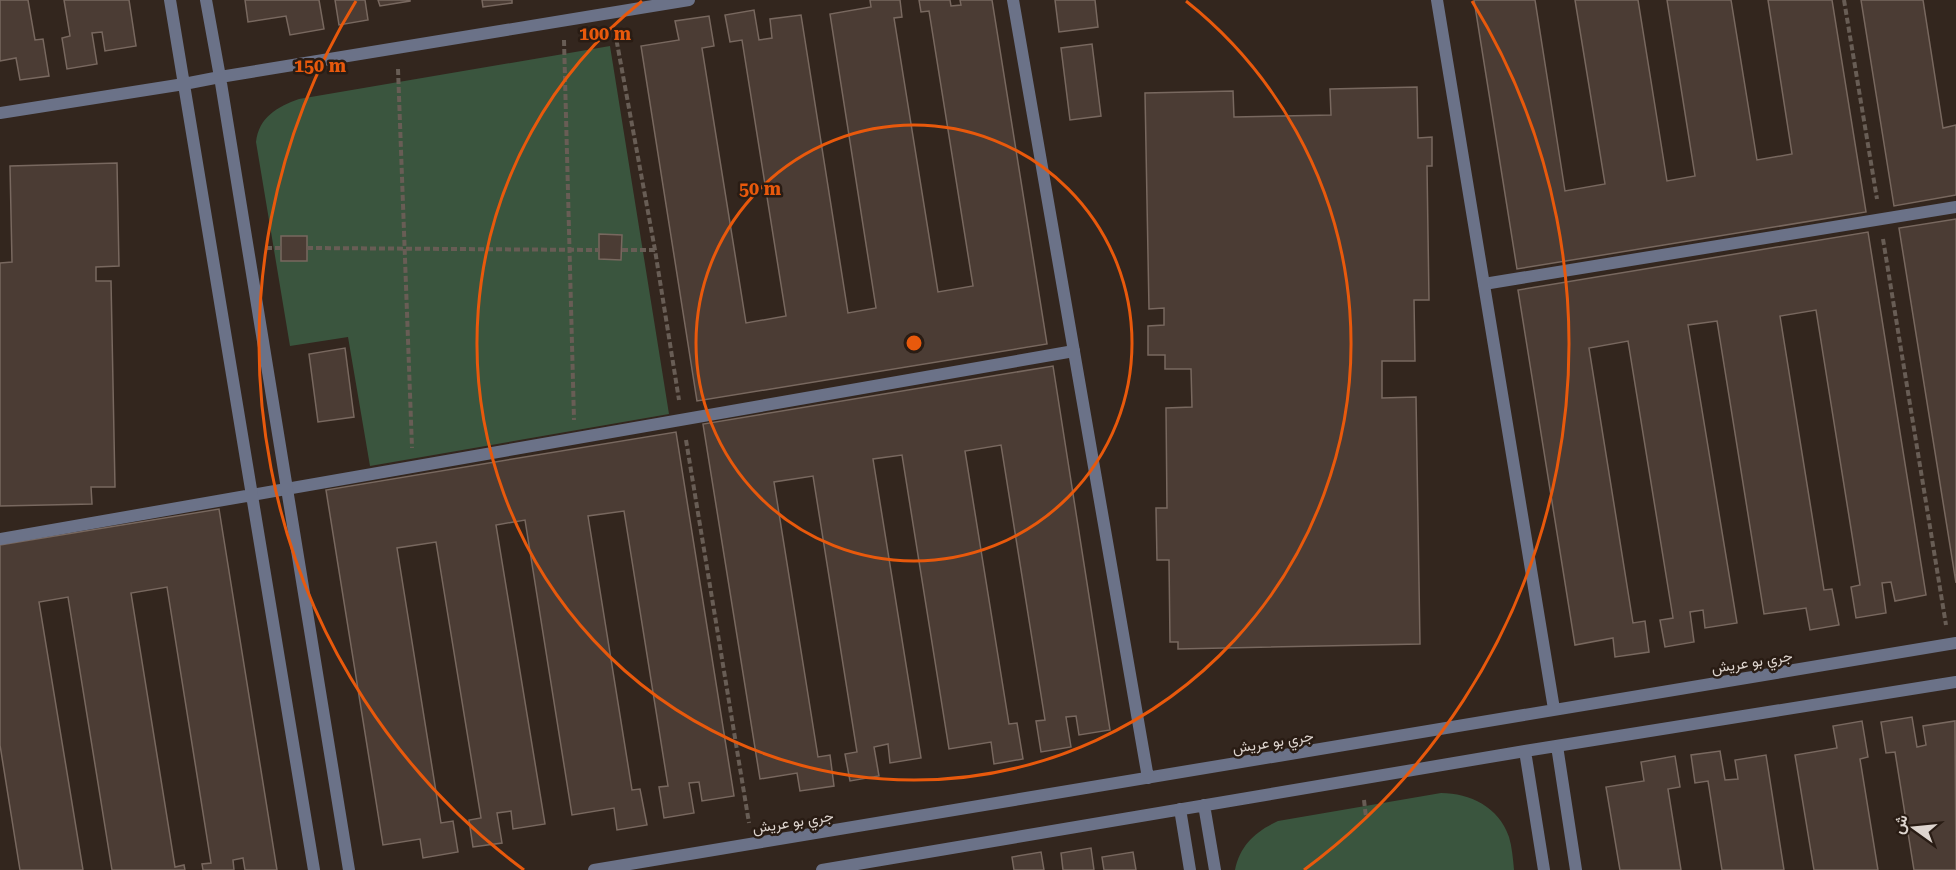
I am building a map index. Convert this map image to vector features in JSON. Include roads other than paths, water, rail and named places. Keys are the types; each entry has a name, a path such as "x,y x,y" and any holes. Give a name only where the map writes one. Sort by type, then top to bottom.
{"street":[{"path":"170,0 315,870"},
{"path":"206,0 348,870"},
{"path":"0,113 689,0"},
{"path":"1013,0 1148,778"},
{"path":"1437,0 1554,709"},
{"path":"1484,284 1956,207"},
{"path":"0,539 1074,351"},
{"name":"جري بو عريش","path":"594,870 1952,644"},
{"path":"822,870 1557,746 1956,682"},
{"path":"1557,746 1576,870"},
{"path":"1525,752 1544,870"},
{"path":"1204,805 1215,870"},
{"path":"1180,809 1190,870"}]}
